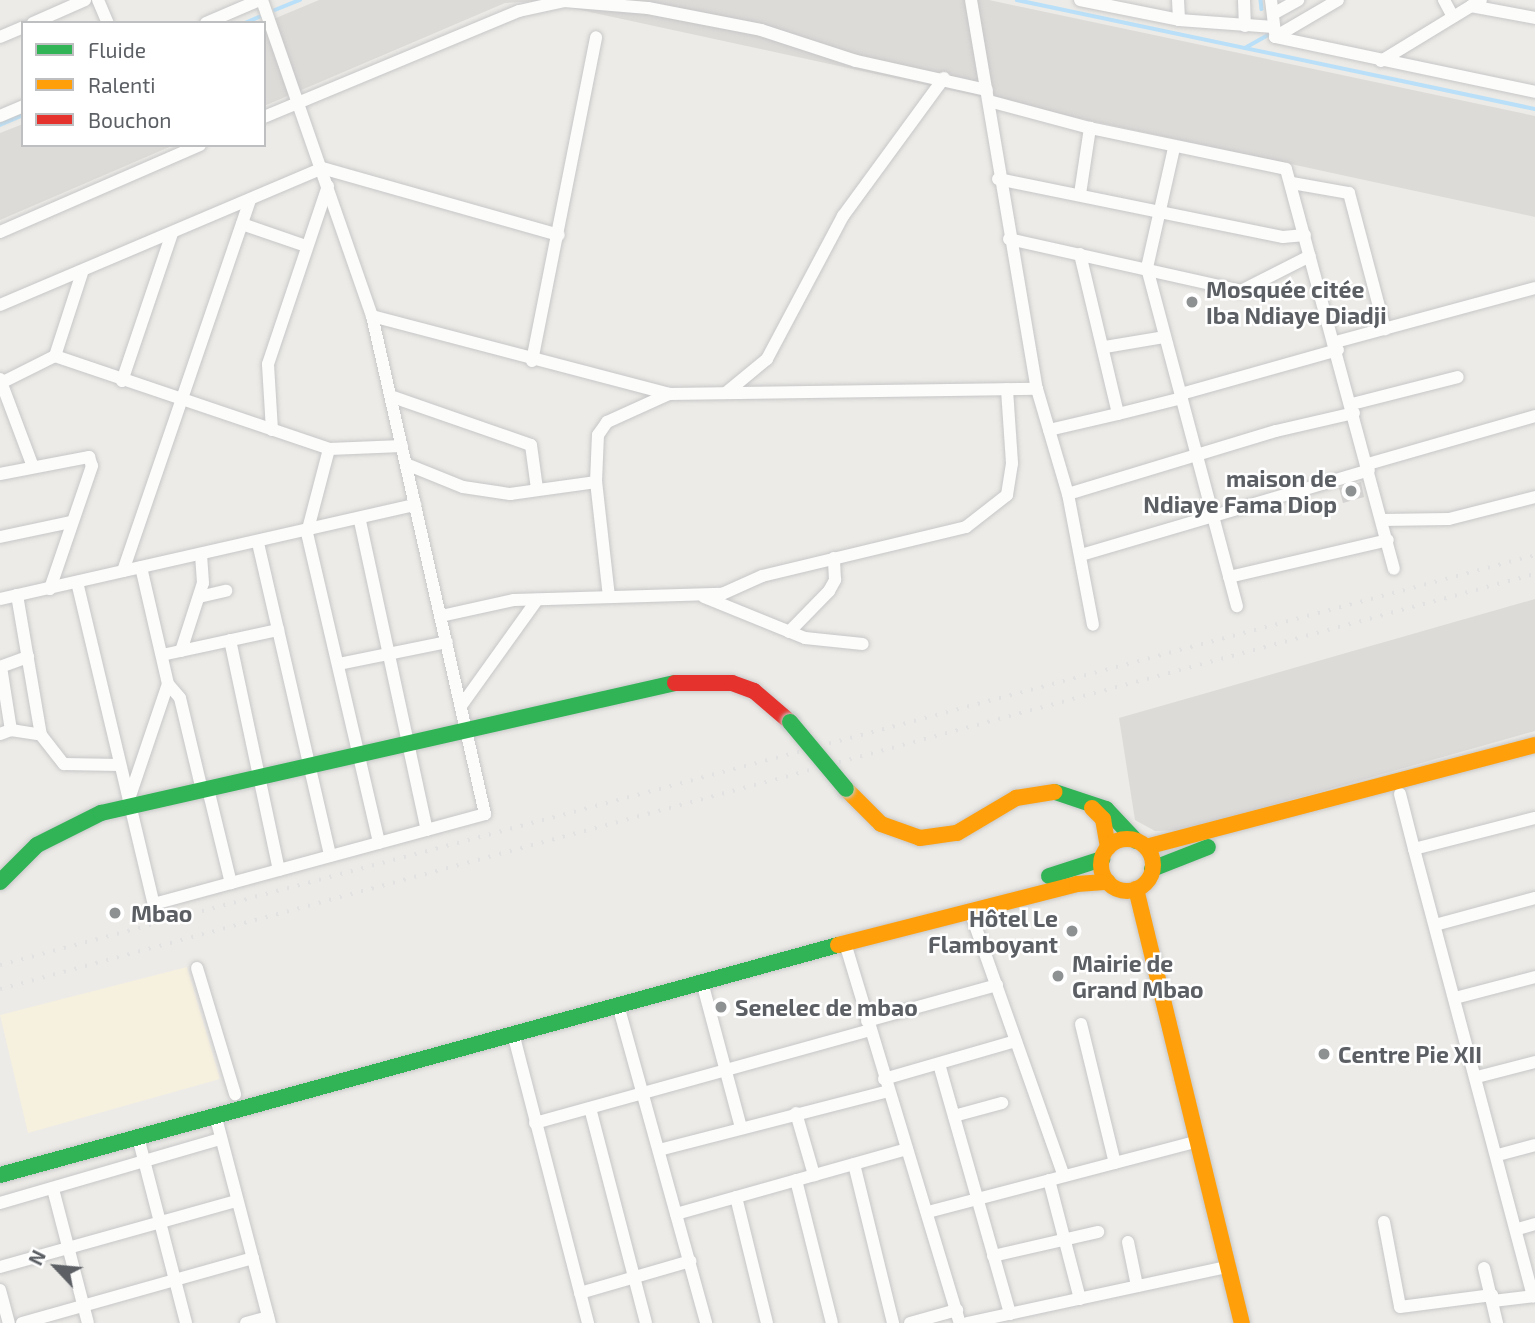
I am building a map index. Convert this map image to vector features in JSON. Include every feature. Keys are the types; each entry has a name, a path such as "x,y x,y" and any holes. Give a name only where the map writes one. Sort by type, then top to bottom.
{"main road":[{"path":"0,882 37,845 64,828 130,802 205,789 467,732 690,680 732,683 754,691 790,722 845,789 881,824 920,838 957,833 1034,792 1058,790 1107,809 1141,844 1153,869"},
{"path":"0,1160 1105,853 1124,839 1141,844 1535,745"},
{"path":"0,1175 215,1114 970,911 1108,882 1118,889 1136,889 1153,869 1199,850 1535,758"},
{"path":"1082,799 1104,819 1108,882"},
{"path":"1136,889 1241,1323"}],"street":[{"path":"38,21 85,0"},
{"path":"98,0 107,21"},
{"path":"77,582 154,904 485,814 393,397 372,316 301,102 261,0 211,21"},
{"path":"971,0 988,96 998,179 1037,389 1069,495 1093,625"},
{"path":"1080,0 1126,5 1179,20 1274,26 1381,61 1535,92"},
{"path":"1178,0 1179,20"},
{"path":"1244,0 1245,26"},
{"path":"1271,0 1274,26"},
{"path":"1274,26 1298,0"},
{"path":"1274,26 1338,0"},
{"path":"1444,0 1453,17"},
{"path":"266,116 519,11 564,1 648,8 761,30 856,61 944,78 988,96 1090,128 1174,148 1279,166 1292,183 1394,569"},
{"path":"1381,61 1476,3 1535,18"},
{"path":"0,37 21,28"},
{"path":"532,361 596,37"},
{"path":"760,391 762,366 844,216 944,78"},
{"path":"0,116 21,107"},
{"path":"1080,194 1090,128"},
{"path":"0,232 195,147"},
{"path":"1174,148 1147,268 1237,606"},
{"path":"0,304 322,168 559,235"},
{"path":"998,179 1283,237 1305,235"},
{"path":"1292,183 1349,193 1385,329"},
{"path":"272,430 268,364 328,186"},
{"path":"123,571 250,200"},
{"path":"242,224 306,246"},
{"path":"122,380 172,233"},
{"path":"1009,239 1241,291 1310,256"},
{"path":"1080,254 1105,347 1118,414"},
{"path":"55,356 83,270"},
{"path":"1049,430 1182,396 1385,329 1535,288"},
{"path":"372,316 532,361 669,394 1037,389"},
{"path":"1105,347 1165,337"},
{"path":"33,467 1,381 55,356 329,449 402,446"},
{"path":"727,392 762,366"},
{"path":"1069,495 1458,377"},
{"path":"441,615 537,600 722,594 762,576 966,527 993,510 1007,495 1012,463 1007,389"},
{"path":"609,597 596,482 598,435 607,422 669,394"},
{"path":"393,397 531,445 537,489"},
{"path":"1080,555 1535,416"},
{"path":"329,449 307,533 379,843"},
{"path":"0,474 89,457 92,466 50,589"},
{"path":"406,464 463,487 510,494 596,482"},
{"path":"1382,520 1448,519 1535,497"},
{"path":"0,599 360,521 415,505"},
{"path":"360,521 411,744 427,830"},
{"path":"0,537 71,522"},
{"path":"1229,577 1388,540"},
{"path":"258,543 330,856"},
{"path":"181,651 199,597 201,555"},
{"path":"789,632 835,580 834,558"},
{"path":"141,567 169,684 180,698 231,883"},
{"path":"199,597 226,591"},
{"path":"17,595 41,735 64,764 120,765"},
{"path":"700,596 789,632 830,644 863,644"},
{"path":"461,706 537,600"},
{"path":"162,655 278,629"},
{"path":"230,640 279,870"},
{"path":"338,664 447,642"},
{"path":"28,657 1,667 6,732 41,735"},
{"path":"130,802 169,684"},
{"path":"1384,1222 1400,1307 1534,1296 1400,794"},
{"path":"1414,849 1535,818"},
{"path":"1435,925 1535,898"},
{"path":"970,911 1064,1176"},
{"path":"845,943 958,1317 910,1323"},
{"path":"198,968 235,1094"},
{"path":"1455,998 1535,977"},
{"path":"702,982 741,1128"},
{"path":"535,1124 724,1071 997,985"},
{"path":"618,1005 706,1323"},
{"path":"1081,1024 1115,1163"},
{"path":"513,1033 588,1323"},
{"path":"659,1150 796,1113 886,1085 939,1063 1016,1041"},
{"path":"1477,1077 1535,1062"},
{"path":"939,1063 1010,1314"},
{"path":"954,1116 1002,1103"},
{"path":"590,1108 646,1323"},
{"path":"796,1113 814,1175"},
{"path":"215,1114 269,1320 246,1323"},
{"path":"138,1137 186,1323"},
{"path":"0,1203 221,1139"},
{"path":"928,1212 1198,1141"},
{"path":"1498,1155 1535,1145"},
{"path":"676,1214 906,1149"},
{"path":"854,1164 893,1323"},
{"path":"796,1180 832,1323"},
{"path":"1049,1180 1080,1299"},
{"path":"53,1189 88,1323"},
{"path":"736,1197 767,1323"},
{"path":"0,1267 237,1201"},
{"path":"1518,1229 1535,1224"},
{"path":"993,1256 1098,1232"},
{"path":"1128,1242 1137,1286"},
{"path":"22,1323 253,1258"},
{"path":"580,1293 634,1275 690,1261"},
{"path":"967,1323 1227,1267"},
{"path":"1484,1268 1497,1323"},
{"path":"0,1290 9,1323"}],"shaded area":[{"path":"319,0 989,0 1535,116 1535,217 539,1 505,3 266,105 266,22"},
{"path":"21,125 21,147 169,147 0,220 0,133"},
{"path":"1535,599 1535,731 1184,830 1155,831 1135,820 1119,718"},
{"path":"187,967 220,1079 28,1133 0,1015"}],"building":[{"name":"maison de Ndiaye Fama Diop","path":"1361,482 1364,497 1343,503 1339,488"}],"waterway":[{"path":"275,10 300,0"},
{"path":"1017,0 1535,109"},
{"path":"1261,0 1262,9"},
{"path":"250,21 259,17"},
{"path":"1245,48 1268,35"},
{"path":"0,125 21,116"}],"railway":[{"path":"0,965 1535,555"},
{"path":"0,989 1535,574"}],"traffic: fast":[{"path":"0,882 37,845 101,813 675,683"},
{"path":"790,722 846,789"},
{"path":"1055,792 1106,809 1136,841"},
{"path":"1152,869 1208,847"},
{"path":"1049,876 1102,859"},
{"path":"0,1175 838,945"}],"traffic: slow":[{"path":"1146,847 1535,745"},
{"path":"846,789 881,824 920,838 957,833 1016,798 1055,792"},
{"path":"1092,808 1103,819 1108,848"},
{"path":"1127,839 1137,841 1145,847 1151,855 1153,865 1151,875 1145,883 1137,889 1127,891 1117,889 1109,883 1103,875 1101,865 1103,855 1109,847 1117,841 1127,839"},
{"path":"838,945 1077,884 1108,882"},
{"path":"1136,889 1242,1323"}],"traffic: jam":[{"path":"675,683 732,683 754,691 790,722"}],"place":[{"name":"Mosquée citée Iba Ndiaye Diadji","path":"1192,302"},
{"name":"maison de Ndiaye Fama Diop","path":"1351,491"},
{"name":"Mbao","path":"115,913"},
{"name":"Hôtel Le Flamboyant","path":"1072,931"},
{"name":"Mairie de Grand Mbao","path":"1058,976"},
{"name":"Senelec de mbao","path":"721,1007"},
{"name":"Centre Pie XII","path":"1324,1054"}]}
